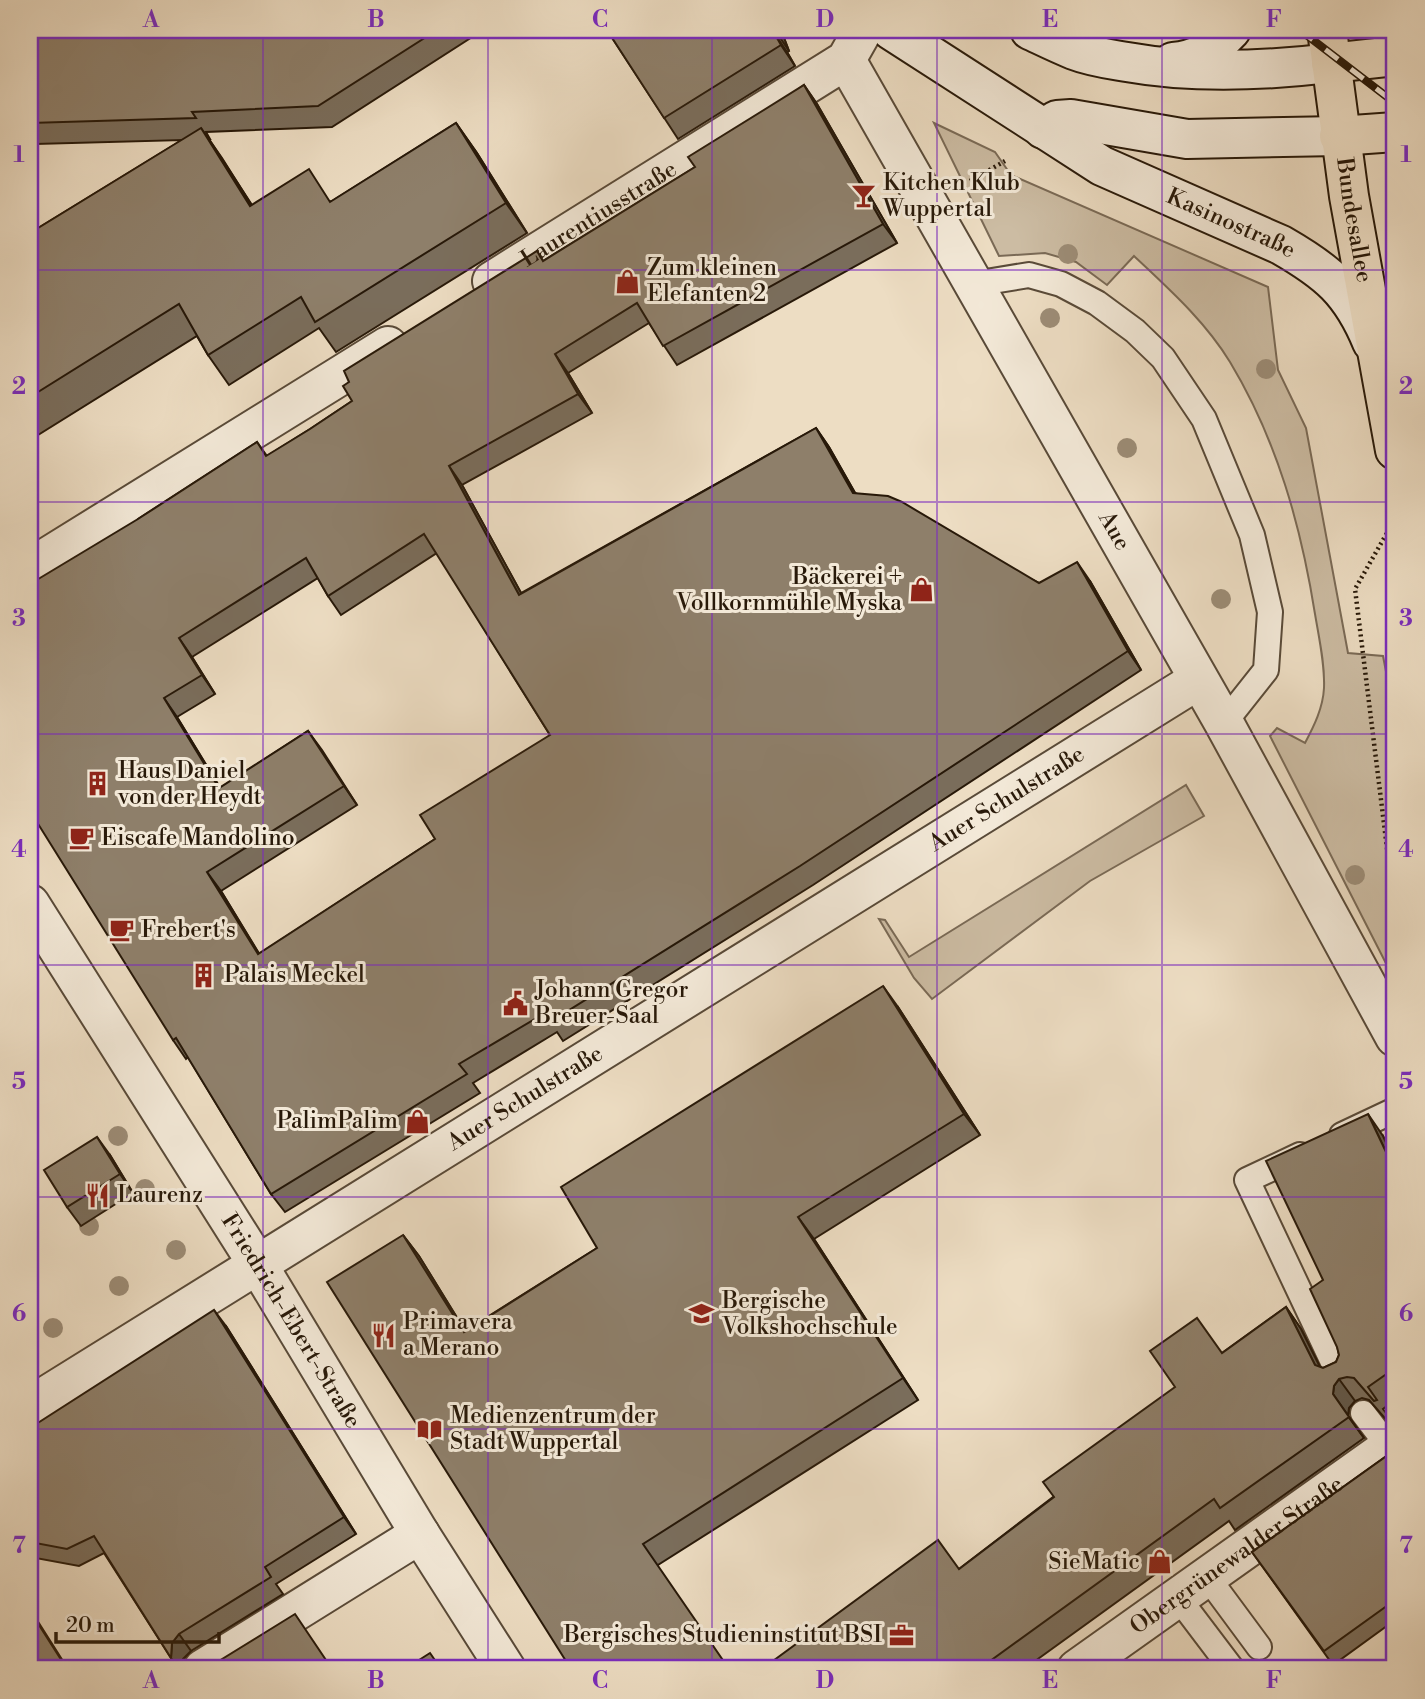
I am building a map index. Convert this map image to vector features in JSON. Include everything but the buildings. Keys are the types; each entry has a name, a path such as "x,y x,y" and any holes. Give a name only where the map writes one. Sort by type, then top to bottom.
{"main road":[{"path":"1329,46 1395,56"},
{"name":"Bundesallee","path":"1329,46 1339,136 1355,235 1395,450"},
{"path":"1339,136 1395,132"}],"street":[{"name":"Kasinostraße","path":"891,30 1102,166 1281,245 1309,261 1347,294 1361,316 1379,360"},
{"path":"1030,30 1102,59 1143,66 1195,70 1262,69 1329,46"},
{"path":"1143,66 1188,61 1214,48 1231,30"},
{"name":"Aue","path":"854,45 928,205 1224,723 1395,1037"},
{"name":"Laurentiusstraße","path":"457,302 854,45"},
{"path":"1043,129 1057,120 1070,119 1187,139 1339,136"},
{"path":"30,568 422,324"},
{"name":"Auer Schulstraße","path":"30,1406 1198,680"},
{"name":"Friedrich-Ebert-Straße","path":"30,904 258,1265 420,1534 506,1669"},
{"name":"Obergrünewalder Straße","path":"1077,1669 1392,1445"},
{"path":"203,1669 420,1534"}],"lane":[{"path":"974,284 1029,275 1061,284 1097,303 1135,331 1163,358 1203,419 1252,535 1270,612 1266,670 1224,723"},
{"path":"1339,1375 1247,1180 1395,1110"},
{"path":"1363,1413 1392,1445"},
{"path":"1194,1588 1259,1647"},
{"path":"1194,1588 1232,1669"}],"path":[{"path":"928,205 1014,156 1043,129"},
{"path":"1395,519 1355,589 1395,913"}],"shaded area":[{"path":"934,123 995,152 1011,175 1268,287 1278,370 1306,428 1348,653 1383,656 1395,718 1395,981 1270,736 1277,728 1305,743 1322,703 1324,670 1309,581 1294,516 1274,453 1247,392 1209,333 1186,306 1134,256 1107,285 1076,262 1045,253 999,256"},
{"path":"1186,785 1204,816 1090,881 932,999 914,978 879,919 885,920 909,957"}],"pier":[{"path":"1110,30 1395,30 1395,260 1111,32"}],"railway":[{"path":"1300,30 1395,103"}],"place":[{"name":"Kitchen Klub Wuppertal","path":"863,196"},
{"name":"Zum kleinen Elefanten 2","path":"627,281"},
{"name":"Bäckerei + Vollkornmühle Myska","path":"922,590"},
{"name":"Haus Daniel von der Heydt","path":"98,784"},
{"name":"Eiscafe Mandolino","path":"81,838"},
{"name":"Frebert's","path":"121,930"},
{"name":"Palais Meckel","path":"204,975"},
{"name":"Johann Gregor Breuer-Saal","path":"515,1003"},
{"name":"PalimPalim","path":"418,1121"},
{"name":"Laurenz","path":"97,1195"},
{"name":"Bergische Volkshochschule","path":"702,1314"},
{"name":"Primavera a Merano","path":"383,1335"},
{"name":"Medienzentrum der Stadt Wuppertal","path":"430,1429"},
{"name":"SieMatic","path":"1160,1562"},
{"name":"Bergisches Studieninstitut BSI","path":"902,1635"}]}
